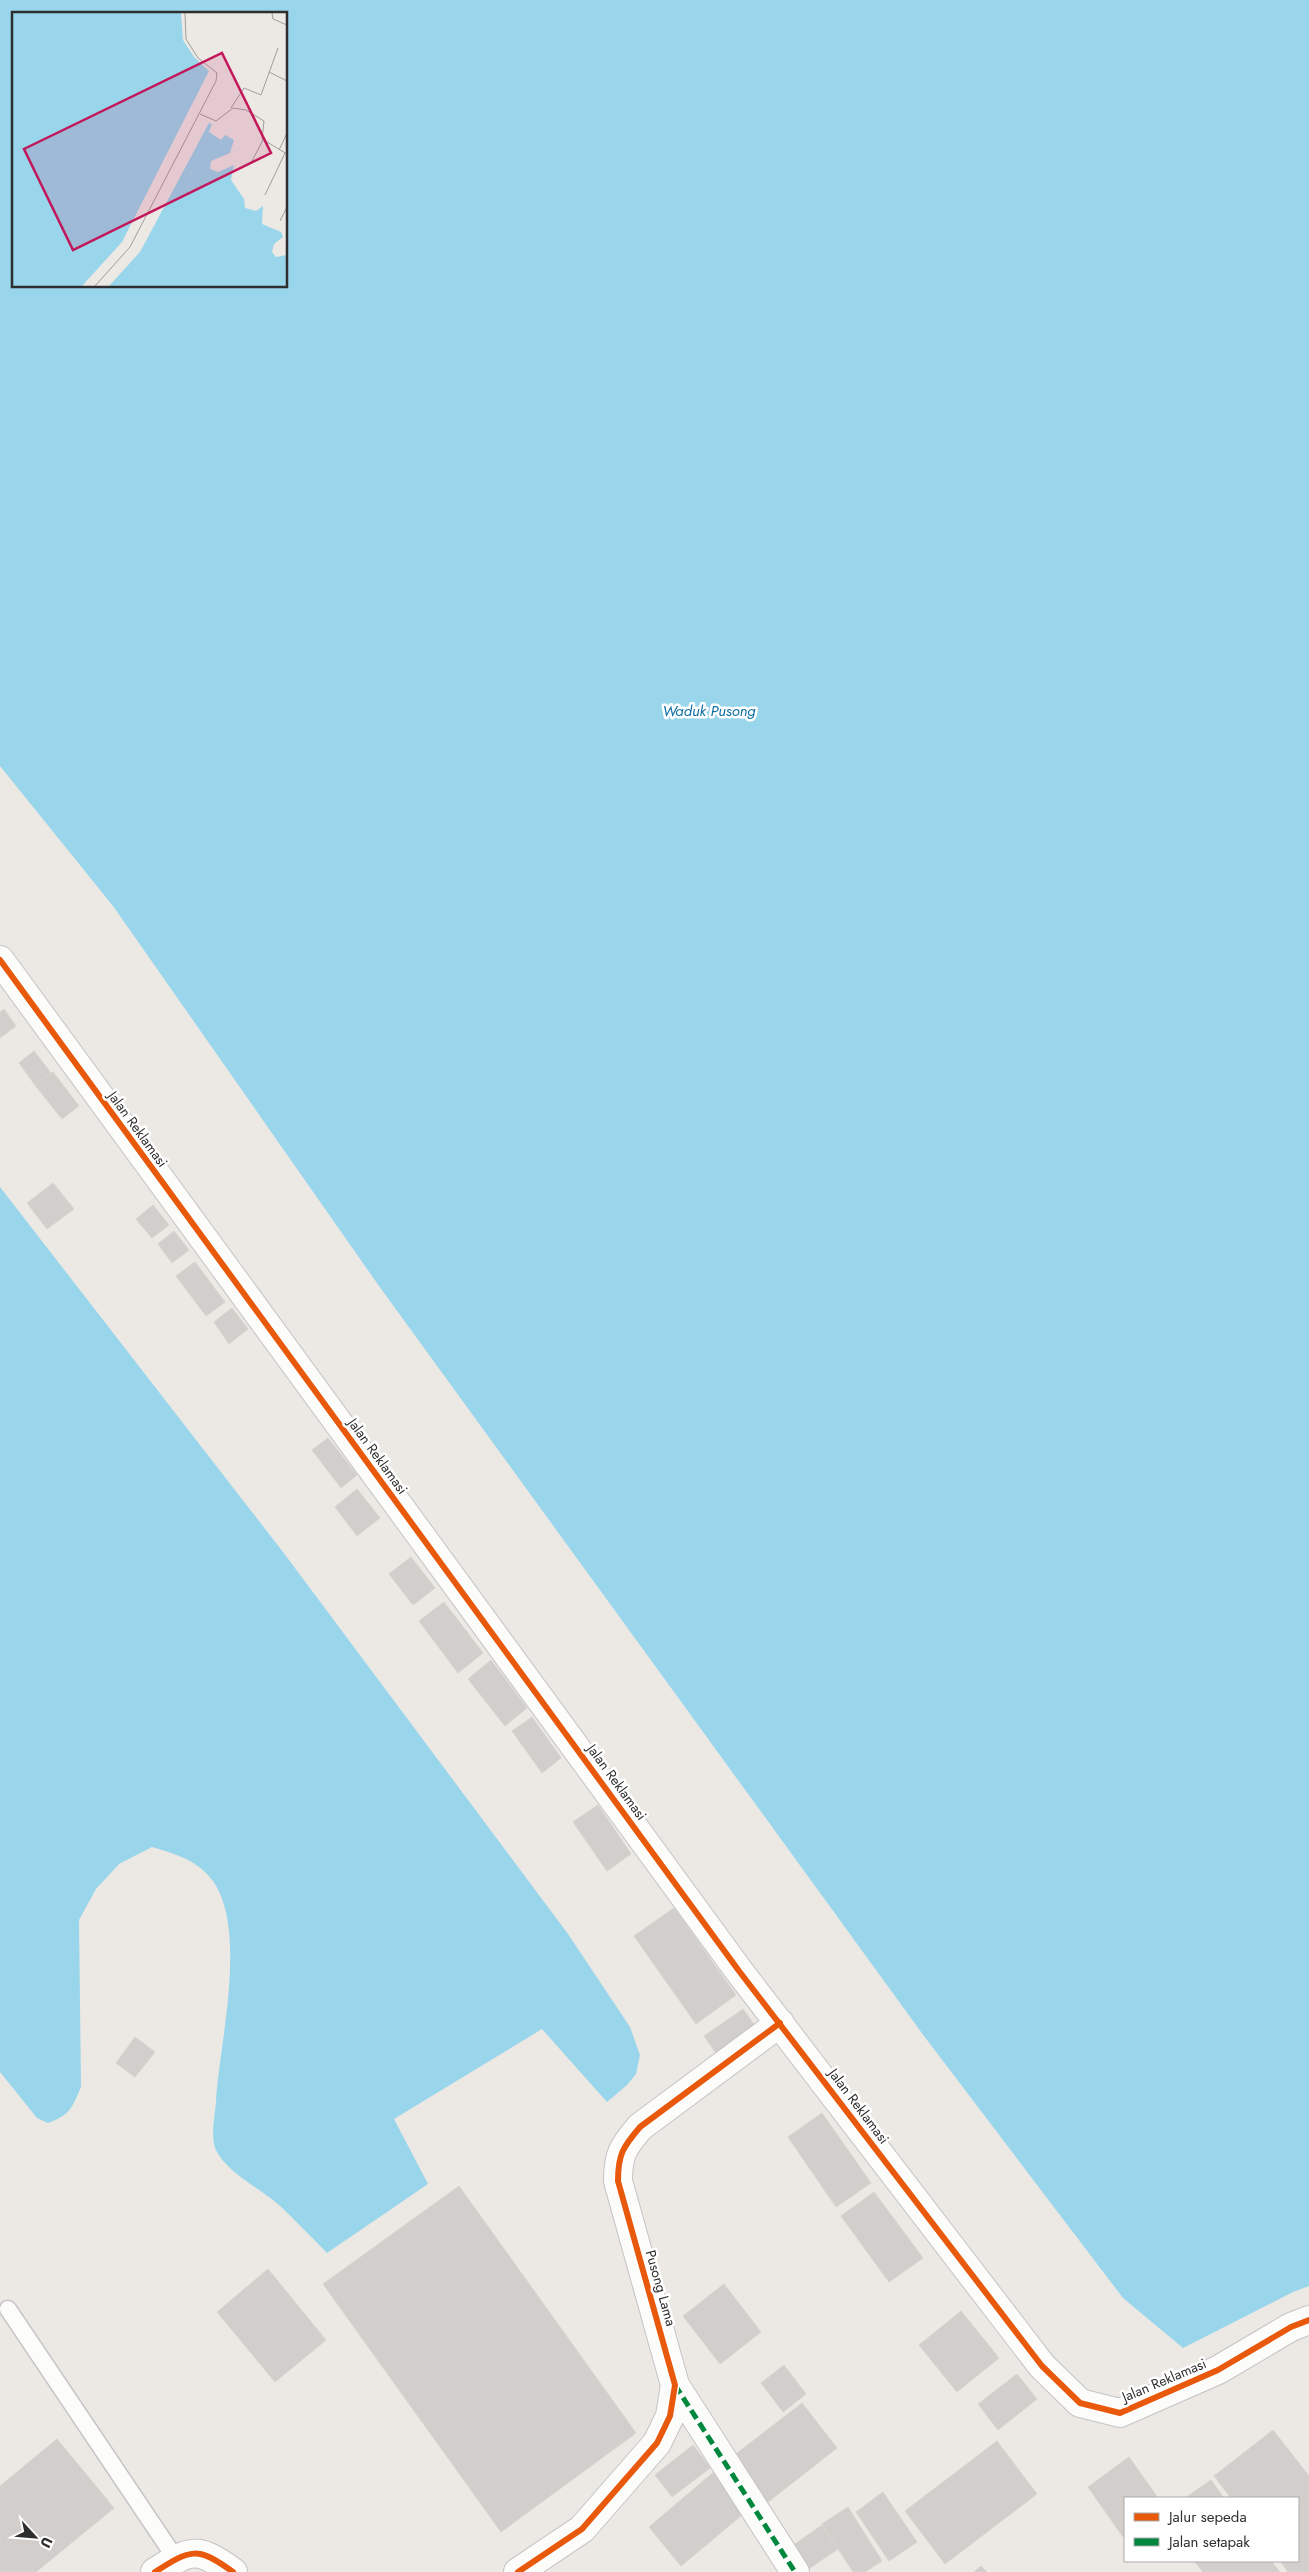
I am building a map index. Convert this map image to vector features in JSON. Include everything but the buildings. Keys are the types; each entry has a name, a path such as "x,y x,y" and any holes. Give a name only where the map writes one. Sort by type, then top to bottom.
{"street":[{"name":"Jalan Reklamasi","path":"0,960 722,1947 1042,2366 1080,2403 1120,2413 1218,2370 1291,2327 1309,2320"},
{"name":"Pusong Lama","path":"518,2572 582,2528 658,2443 670,2416 675,2386 618,2181 618,2161 627,2143 640,2127 780,2023"},
{"path":"675,2386 795,2572"},
{"path":"166,2565 191,2552 215,2559 233,2572"}],"lane":[{"path":"8,2309 166,2565"}],"water":[{"name":"Waduk Pusong","path":"0,0 1309,0 1309,2286 1293,2292 1183,2348 1123,2298 924,2036 379,1286 113,906 0,766"},
{"path":"0,1187 283,1552 568,1934 630,2027 640,2055 636,2074 627,2085 607,2102 542,2029 394,2119 428,2184 327,2253 279,2205 228,2166 214,2145 213,2126 226,2015 230,1949 227,1919 220,1893 206,1873 188,1860 152,1847 119,1864 96,1889 79,1920 81,2087 66,2114 48,2123 37,2118 0,2072"}],"marked path":[{"path":"675,2385 795,2572"}],"cycle path":[{"path":"0,960 739,1971 1042,2366 1080,2403 1120,2413 1218,2370 1291,2327 1309,2320"},
{"path":"518,2572 582,2529 657,2443 670,2416 675,2385 618,2181 620,2157 629,2140 640,2127 780,2023"},
{"path":"155,2572 177,2559 194,2554 211,2558 233,2572"}]}
